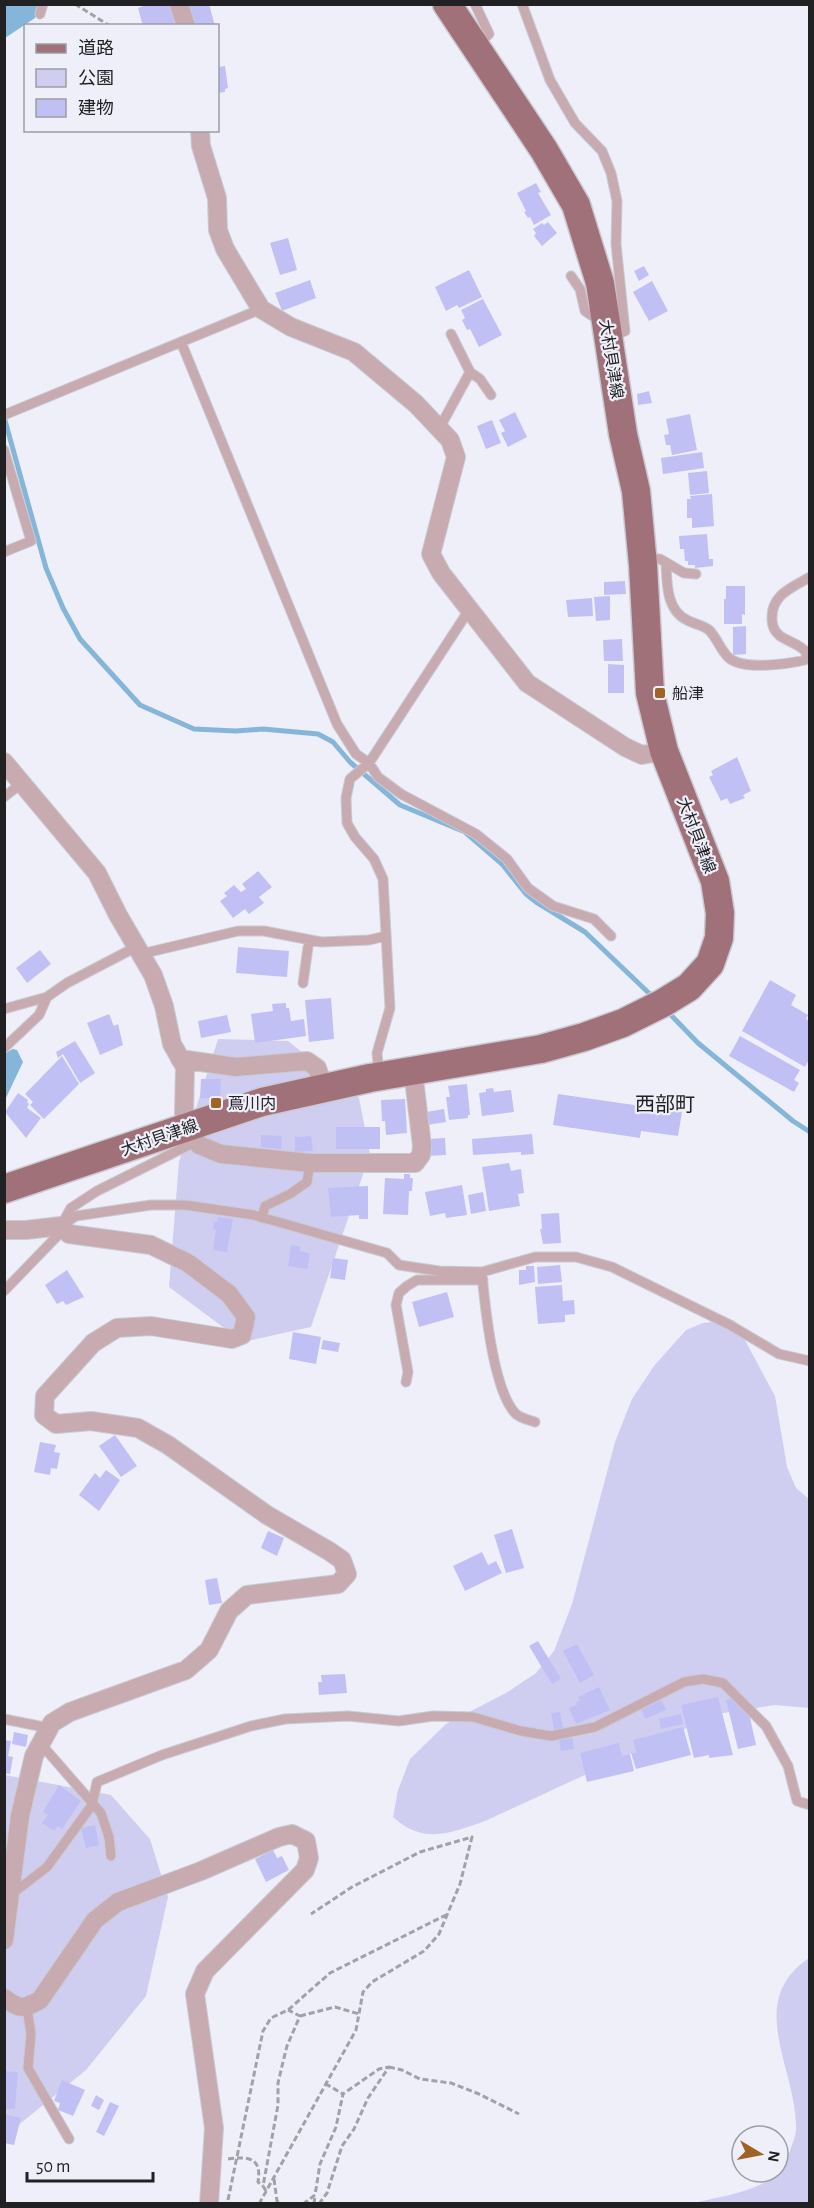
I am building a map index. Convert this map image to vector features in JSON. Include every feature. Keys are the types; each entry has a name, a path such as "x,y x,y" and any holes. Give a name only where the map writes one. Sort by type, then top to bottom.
{"main road":[{"name":"大村貝津線","path":"4,1189 192,1134 262,1102 379,1076 541,1049 613,1027 653,1008 689,987 710,964 719,938 720,913 715,881 664,751 650,693 654,560 623,434 600,283 576,205 544,150 474,48 447,4"}],"street":[{"path":"179,4 185,24"},
{"path":"200,132 201,146 217,198 218,230 225,249 261,309 291,327 354,352 416,404 450,440 456,457 431,554 441,573 527,683 625,747 642,755 664,751"},
{"path":"4,762 97,873 153,975 164,1006 172,1044 184,1067 184,1113 192,1134 199,1144 221,1154 310,1163 415,1163 421,1155 422,1146 413,1071"},
{"path":"180,1059 236,1067 307,1061 317,1068 324,1088"},
{"path":"4,1230 62,1228 69,1234 151,1245 188,1263 229,1293 246,1317 242,1335 232,1339 151,1326 117,1328 93,1343 45,1396 44,1415 56,1424 92,1421 138,1428 168,1446 267,1515 342,1560 347,1574 338,1584 247,1595 229,1611 209,1650 186,1670 70,1712 52,1723 34,1756 20,1816 9,1871 4,1940"},
{"path":"4,1998 16,2006 27,2008 40,2000 95,1920 118,1902 201,1871 279,1837 292,1833 306,1841 309,1858 305,1870 205,1971 195,1994 214,2128 209,2204"}],"lane":[{"path":"474,48 489,34 475,4"},
{"path":"522,4 550,80 575,123 602,151 611,173 617,201 616,244 625,331 608,332 585,310 580,289 571,276"},
{"path":"4,415 261,309"},
{"path":"450,334 470,372 480,379 491,395"},
{"path":"181,342 337,724 356,754 369,763 378,777 401,794 476,834 507,859 528,888 553,906 594,919 611,936"},
{"path":"439,429 470,372"},
{"path":"4,450 31,541 4,552"},
{"path":"654,560 684,573 696,574"},
{"path":"654,560 675,612 685,620 706,628 728,657 742,664 756,665 805,660 807,653 803,647 776,633 772,623 772,608 776,599 810,577"},
{"path":"379,1076 377,1053 390,1008 383,879 374,860 346,823 346,798 350,779 369,763 470,610"},
{"path":"4,797 22,783"},
{"path":"4,1009 47,997 67,983 139,951 238,931 264,931 309,940 344,942 386,936"},
{"path":"303,983 309,940"},
{"path":"4,1048 39,1015 47,997"},
{"path":"62,1228 71,1208 192,1134"},
{"path":"262,1218 265,1206 290,1194 307,1182 310,1163"},
{"path":"4,1292 62,1228 76,1216 151,1205 185,1205 262,1218 387,1253 399,1265 482,1276"},
{"path":"406,1382 408,1372 396,1305 399,1293 417,1280 482,1276 535,1257 576,1257 612,1267 730,1325 779,1354 810,1361"},
{"path":"482,1276 486,1316 504,1396 516,1415 535,1422"},
{"path":"8,1901 47,1866 92,1802 97,1782 162,1755 251,1726 285,1719 348,1716 399,1721 433,1716 473,1717 521,1731 551,1736 595,1727 684,1682 703,1679 723,1683 766,1726 788,1766 797,1801 810,1805"},
{"path":"4,1719 45,1736 101,1813 109,1837 111,1856"},
{"path":"27,2008 31,2034 28,2068 69,2139"}],"path":[{"path":"75,4 107,24"},
{"path":"259,2204 356,2030 363,1992 372,1982 424,1951 440,1934 460,1884 472,1837 420,1852 352,1887 310,1914"},
{"path":"227,2204 262,2031 271,2018 288,2010 330,1973 448,1914"},
{"path":"288,2010 300,2016 335,2007 359,2014"},
{"path":"263,2186 278,2105 278,2083 287,2046 300,2016"},
{"path":"319,2204 327,2193 342,2146 354,2129 368,2098 389,2067"},
{"path":"314,2204 320,2164 336,2127 343,2094 379,2069 389,2067 402,2070 420,2079 451,2083 519,2114"},
{"path":"326,2084 343,2094"},
{"path":"211,2160 248,2158 256,2162 260,2170 258,2182 266,2191"},
{"path":"273,2178 277,2201 282,2204"},
{"path":"303,2204 315,2195"}],"green space":[{"path":"218,1039 288,1041 359,1098 370,1154 311,1327 243,1342 169,1287 179,1162"},
{"path":"734,1320 775,1396 787,1467 796,1488 809,1499 809,1708 775,1705 717,1714 485,1821 437,1834 426,1834 404,1826 393,1817 398,1790 410,1759 446,1724 506,1693 536,1673 554,1651 572,1604 615,1442 632,1399 654,1366 686,1330 703,1323"},
{"path":"5,1775 111,1795 150,1839 168,1897 146,1996 86,2070 5,2136"},
{"path":"809,1958 809,2203 694,2203 735,2194 762,2184 790,2184 790,2150 796,2129 794,2106 778,2037 777,2015 780,1995 790,1975"}],"shaded area":[{"path":"5,5 39,5 35,18 5,38"},
{"path":"13,1049 17,1050 23,1062 5,1100 5,1053"}],"building":[{"path":"149,4 172,4 177,22 174,24 142,24 138,8"},
{"path":"187,4 209,4 214,24 192,24"},
{"path":"225,66 228,88 225,92 219,93 219,67"},
{"path":"536,183 541,192 538,193 551,215 534,225 524,212 526,211 517,193"},
{"path":"548,222 557,233 542,246 534,236 536,233 533,229"},
{"path":"288,238 297,270 280,275 270,243"},
{"path":"644,266 649,275 639,281 634,271"},
{"path":"469,270 482,297 459,308 457,305 446,311 435,287"},
{"path":"310,280 316,298 282,311 275,293"},
{"path":"652,281 668,311 649,321 633,292"},
{"path":"483,299 502,335 479,347 470,329 467,330 462,320 465,318 461,310"},
{"path":"649,391 652,403 638,405 637,394"},
{"path":"515,412 527,437 508,447 501,433 505,431 499,420"},
{"path":"690,414 697,450 672,455 670,445 666,445 664,435 669,434 666,419"},
{"path":"492,420 501,443 486,449 477,426"},
{"path":"702,452 704,468 663,474 661,458"},
{"path":"707,471 709,493 690,495 688,473"},
{"path":"712,494 714,526 692,528 692,518 687,518 687,499 691,499 690,496"},
{"path":"707,534 709,559 713,559 713,566 695,568 695,565 688,565 688,561 685,561 684,549 680,549 679,536"},
{"path":"625,581 626,594 604,595 604,582"},
{"path":"726,586 745,586 745,615 742,614 742,624 724,624"},
{"path":"610,596 610,620 596,621 594,597"},
{"path":"592,598 593,616 568,617 566,600"},
{"path":"746,626 746,654 733,655 733,627"},
{"path":"622,639 623,661 604,661 603,640"},
{"path":"608,664 624,665 624,693 608,693"},
{"path":"737,757 751,791 743,795 745,798 730,804 727,798 721,801 709,777 713,775 711,771"},
{"path":"258,871 272,887 259,897 264,903 249,914 245,909 233,918 220,901 227,896 224,893 234,885 241,892 246,889 242,884"},
{"path":"238,947 289,951 287,977 236,973"},
{"path":"40,950 51,964 27,983 16,968"},
{"path":"770,980 796,995 791,1005 808,1015 806,1019 810,1021 810,1058 805,1067 742,1031"},
{"path":"331,998 334,1039 309,1042 305,1000"},
{"path":"286,1003 291,1021 304,1019 306,1036 255,1043 251,1014 273,1011 272,1004"},
{"path":"109,1014 114,1026 118,1024 123,1045 100,1055 87,1023"},
{"path":"227,1015 231,1032 201,1038 198,1021"},
{"path":"740,1036 800,1070 794,1080 799,1083 794,1092 729,1056"},
{"path":"75,1041 95,1073 80,1083 63,1054 58,1058 56,1052"},
{"path":"62,1056 79,1084 44,1119 30,1105 33,1102 25,1094"},
{"path":"201,1079 221,1079 220,1099 200,1098"},
{"path":"467,1084 470,1115 468,1118 449,1120 446,1097 450,1097 448,1086"},
{"path":"493,1088 494,1092 511,1090 514,1112 482,1116 479,1093"},
{"path":"18,1093 28,1100 27,1108 41,1118 26,1138 5,1112"},
{"path":"558,1094 682,1112 678,1136 641,1131 640,1138 553,1125"},
{"path":"405,1099 407,1133 386,1135 385,1121 382,1121 381,1100"},
{"path":"444,1109 446,1122 427,1125 426,1112"},
{"path":"336,1127 380,1127 380,1149 336,1149"},
{"path":"532,1134 534,1154 521,1155 521,1152 473,1155 472,1139"},
{"path":"261,1135 282,1136 281,1149 261,1147"},
{"path":"311,1136 313,1151 295,1152 295,1137"},
{"path":"445,1138 446,1155 428,1156 427,1139"},
{"path":"509,1163 511,1171 521,1169 524,1193 518,1194 520,1206 489,1211 482,1167"},
{"path":"404,1174 410,1174 410,1178 413,1178 412,1191 409,1191 408,1215 383,1214 385,1178 404,1179"},
{"path":"462,1185 467,1215 446,1218 445,1213 430,1216 425,1192"},
{"path":"368,1186 368,1219 359,1219 359,1215 331,1217 328,1188"},
{"path":"483,1192 486,1211 471,1214 468,1195"},
{"path":"559,1213 561,1243 543,1244 540,1229 542,1229 541,1214"},
{"path":"218,1217 233,1219 227,1252 213,1250 216,1230 213,1229 214,1221 217,1222"},
{"path":"291,1245 300,1247 300,1251 310,1253 307,1269 288,1266"},
{"path":"333,1258 348,1260 345,1280 330,1278"},
{"path":"560,1265 562,1282 538,1284 537,1267"},
{"path":"526,1266 534,1266 535,1282 519,1285 519,1270 526,1270"},
{"path":"67,1270 84,1297 66,1305 63,1301 57,1304 45,1285"},
{"path":"562,1285 563,1301 574,1300 575,1314 565,1315 565,1322 538,1324 535,1287"},
{"path":"447,1292 454,1317 419,1327 412,1302"},
{"path":"293,1332 321,1337 316,1364 289,1359"},
{"path":"323,1340 340,1343 338,1352 321,1349"},
{"path":"115,1435 137,1466 121,1477 99,1446"},
{"path":"40,1442 56,1445 54,1452 60,1453 57,1469 51,1468 50,1475 34,1472"},
{"path":"106,1470 120,1480 99,1511 79,1495 95,1473 100,1478"},
{"path":"512,1529 524,1568 506,1573 494,1535"},
{"path":"268,1531 284,1538 277,1556 261,1548"},
{"path":"482,1552 488,1565 496,1561 502,1573 465,1591 453,1566"},
{"path":"217,1578 222,1603 209,1605 205,1580"},
{"path":"538,1641 561,1679 552,1684 529,1646"},
{"path":"577,1644 594,1675 580,1683 563,1651"},
{"path":"345,1674 347,1693 319,1695 318,1682 322,1682 321,1675"},
{"path":"599,1687 610,1710 576,1724 569,1708 577,1705 576,1702 580,1700 578,1697"},
{"path":"718,1697 733,1755 709,1758 709,1755 694,1758 681,1705"},
{"path":"734,1698 749,1713 756,1745 738,1749 726,1700"},
{"path":"662,1700 666,1710 645,1719 641,1709"},
{"path":"560,1712 563,1729 554,1730 551,1713"},
{"path":"681,1714 683,1724 661,1729 659,1719"},
{"path":"683,1727 691,1755 636,1769 631,1753 636,1752 633,1740"},
{"path":"14,1732 28,1735 26,1747 12,1744"},
{"path":"572,1737 574,1749 561,1751 559,1739"},
{"path":"4,1740 11,1741 8,1756 13,1757 10,1774 4,1773"},
{"path":"619,1743 622,1756 630,1754 634,1771 587,1782 580,1753"},
{"path":"59,1785 81,1801 62,1829 58,1826 54,1831 42,1823 48,1815 43,1812"},
{"path":"95,1825 99,1845 86,1848 81,1828"},
{"path":"273,1850 277,1858 282,1856 289,1870 266,1882 255,1859"},
{"path":"4,2071 18,2072 15,2109 4,2109"},
{"path":"62,2080 85,2090 73,2116 58,2110 60,2103 54,2101"},
{"path":"96,2095 104,2100 99,2110 91,2106"},
{"path":"110,2102 119,2106 104,2136 96,2132"},
{"path":"4,2114 21,2118 14,2145 4,2143"}],"waterway":[{"path":"4,417 46,568 63,608 80,639 140,705 194,729 236,731 263,729 318,734 333,742 350,762 400,805 465,832 502,864 526,894 585,932 654,998"},
{"path":"667,1011 698,1043 793,1121 810,1132"}],"place":[{"name":"船津","path":"660,693"},
{"name":"蔦川内","path":"216,1103"}],"district":[{"name":"西部町","path":"665,1104"}]}
